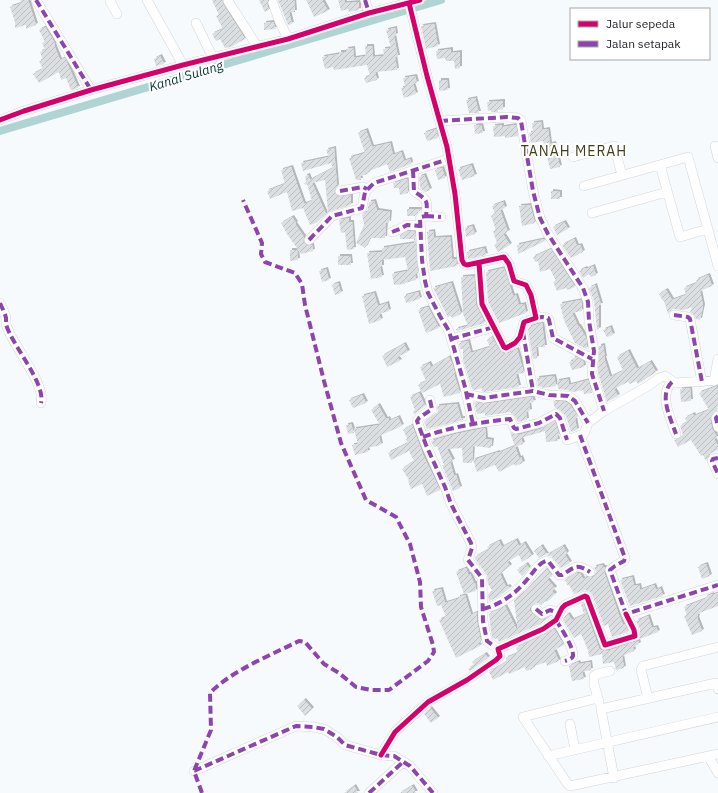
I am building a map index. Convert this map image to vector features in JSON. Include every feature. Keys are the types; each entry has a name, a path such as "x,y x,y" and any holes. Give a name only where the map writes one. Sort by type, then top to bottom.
{"street":[{"path":"36,0 91,90"},
{"path":"111,0 110,1 117,14"},
{"path":"148,0 183,65"},
{"path":"365,0 369,13"},
{"path":"0,120 91,90 288,39 369,13 406,6 420,0"},
{"path":"228,1 257,46"},
{"path":"273,3 288,39"},
{"path":"406,6 440,121 449,159 455,194 462,260 465,265 502,257 506,258 514,281 525,284 528,287 536,318"},
{"path":"196,23 213,58"},
{"path":"440,121 507,117 519,119 523,129 533,191 543,226 583,288 588,302 594,351 592,359 592,374 604,411"},
{"path":"573,157 614,146 622,175"},
{"path":"715,146 718,158"},
{"path":"584,186 688,157 708,229 716,249 718,266"},
{"path":"309,240 332,216 362,208 364,205 364,195 368,189 378,182 449,159"},
{"path":"660,165 680,237 708,229"},
{"path":"413,170 413,190 427,201 426,216"},
{"path":"340,191 363,187 368,189"},
{"path":"592,213 667,192"},
{"path":"441,217 426,216 420,218 422,260 425,281 428,293 440,316 448,327 473,424"},
{"path":"392,232 406,225 420,226"},
{"path":"479,263 481,298 504,347 506,348 515,344 520,337 524,322 542,317 550,320 553,338 592,359"},
{"path":"0,303 6,317 6,324 27,362 41,393 41,403"},
{"path":"674,315 686,316 690,319 702,382"},
{"path":"451,339 494,327"},
{"path":"522,330 534,391"},
{"path":"423,437 439,431 473,424 510,419 514,428 516,429 539,423 556,414 560,418 567,440 580,436 586,431 588,423 604,411 661,377 665,376 675,383 716,381 718,359"},
{"path":"672,382 668,386 665,395 666,405 676,434"},
{"path":"466,394 484,398 534,391 549,396 571,397 588,423"},
{"path":"381,755 395,732 428,702 467,680 500,656 498,649 489,644 487,641 483,621 482,578 468,560 472,546 451,504 439,471 423,437 417,420 432,409 430,400"},
{"path":"718,416 716,418 718,427"},
{"path":"498,649 543,628 557,616 565,605 586,596 605,645 635,636 610,570 624,561 625,558 580,436"},
{"path":"718,458 713,459 712,461 718,474"},
{"path":"483,609 495,606 504,600 524,584 542,562 549,562 559,575 562,575 577,566 581,566 590,572"},
{"path":"626,614 718,585"},
{"path":"536,609 542,614 548,610 557,616 573,656 571,659 565,661"},
{"path":"648,698 641,670 643,666 718,647"},
{"path":"610,671 594,676 594,684 614,778"},
{"path":"600,709 717,685"},
{"path":"598,698 523,717 566,783 570,786 614,778 718,754"},
{"path":"548,756 718,717"},
{"path":"570,724 575,750"},
{"path":"194,771 296,726 313,727 324,730 337,737 345,745 381,755 394,756 410,766 433,793"},
{"path":"708,756 718,773"},
{"path":"369,793 404,762"}],"building":[{"path":"20,0 28,0 36,25 26,29 26,25 15,28 15,22 10,7 22,3"},
{"path":"212,0 222,0 245,39 231,47 225,48 220,39 216,41 212,34 223,29 216,16 219,15"},
{"path":"259,0 268,0 267,5 269,10 265,12"},
{"path":"278,0 294,0 295,12 289,12 292,24 288,25"},
{"path":"306,0 322,0 328,11 314,17"},
{"path":"338,0 344,0 345,3 359,2 359,10 349,12 348,9 341,11"},
{"path":"273,22 276,29 264,30 264,23"},
{"path":"434,24 438,46 426,49 421,26"},
{"path":"45,27 55,44 54,45 60,60 65,58 78,88 71,90 66,78 61,80 59,72 39,83 33,74 43,69 39,61 43,60 40,52 45,50 42,43 45,42 39,30"},
{"path":"395,28 396,35 394,36 398,57 395,57 397,70 375,72 377,80 366,83 364,78 370,76 367,65 334,70 333,67 325,69 322,57 339,54 339,52 347,52 346,49 353,48 354,58 366,56 365,46 372,46 373,57 384,56 383,49 391,48 386,30"},
{"path":"451,49 451,53 460,52 460,68 455,69 454,61 446,61 445,58 437,59 436,51"},
{"path":"160,56 164,64 156,66 154,59"},
{"path":"415,76 417,83 413,84 416,94 404,98 401,88 405,87 403,78"},
{"path":"439,80 447,80 448,90 439,91"},
{"path":"475,98 479,113 469,113 466,100"},
{"path":"503,101 503,109 498,110 498,112 491,112 491,110 488,111 487,102"},
{"path":"541,122 542,130 548,129 550,144 554,143 560,167 550,169 543,141 531,143 529,133 533,132 532,123"},
{"path":"474,125 481,125 483,133 475,134"},
{"path":"502,125 502,127 516,125 518,136 505,138 505,136 494,137 493,126"},
{"path":"436,129 438,138 427,141 424,133"},
{"path":"366,130 372,147 390,143 393,155 401,152 404,161 410,159 411,164 390,172 387,164 367,172 368,174 360,176 361,180 356,180 349,158 365,153 358,133"},
{"path":"334,148 337,186 334,192 338,197 351,195 351,205 328,212 325,180 312,183 326,214 316,223 310,225 303,208 292,211 287,192 270,199 267,191 285,184 281,170 291,167 304,204 312,201 307,184 305,185 304,183 306,182 305,176 308,175 310,180 333,168 331,163 303,171 301,163 329,157 326,150"},
{"path":"471,165 475,176 462,180 458,169"},
{"path":"442,168 445,178 438,180 435,170"},
{"path":"424,175 430,190 425,192 420,188 419,177"},
{"path":"407,179 408,193 400,195 399,188 394,188 393,183"},
{"path":"551,191 560,192 560,199 551,199"},
{"path":"374,201 377,210 390,212 389,223 386,222 385,238 370,238 365,248 356,243 364,225 362,214 367,212 369,202"},
{"path":"503,202 505,208 500,210 508,232 503,234 510,245 498,252 494,245 497,243 493,231 496,230 491,216 495,214 492,206"},
{"path":"530,205 535,223 522,226 519,206"},
{"path":"407,209 421,209 415,216 407,216"},
{"path":"292,217 304,237 303,241 308,246 312,245 313,251 301,254 287,234 281,223"},
{"path":"349,218 349,222 352,222 354,249 347,250 345,232 341,233 339,220"},
{"path":"564,222 568,229 557,235 553,227"},
{"path":"472,226 475,234 466,237 465,228"},
{"path":"408,231 415,232 418,273 415,274 416,280 405,284 394,285 392,274 408,271 405,257 382,260 382,267 380,267 382,277 371,279 367,253 382,252 382,248 414,243 414,239 400,239 400,235"},
{"path":"433,231 434,238 450,237 452,259 456,259 457,266 430,271 427,232"},
{"path":"544,239 545,241 518,254 517,245"},
{"path":"574,239 577,246 580,245 583,252 571,258 562,245"},
{"path":"484,248 486,255 468,259 467,252"},
{"path":"551,249 575,287 557,291 553,282 556,281 550,269 540,272 538,261 535,262 533,257"},
{"path":"290,250 297,250 298,260 290,261"},
{"path":"338,256 350,256 351,265 338,265"},
{"path":"593,266 596,275 591,277 589,274 583,278 579,271"},
{"path":"504,268 513,296 516,295 519,305 524,304 526,313 499,323 488,302 486,272"},
{"path":"326,269 329,280 322,282 319,271"},
{"path":"708,275 712,286 700,291 703,306 700,320 696,319 690,312 692,307 684,310 672,309 668,314 664,301 659,294 666,290 672,300 686,295 684,288 697,283 696,280"},
{"path":"474,276 476,305 485,323 457,331 456,329 468,326 463,314 461,277"},
{"path":"338,283 341,293 335,295 332,285"},
{"path":"451,283 461,314 452,318 451,316 448,317 433,288"},
{"path":"595,285 601,305 599,305 599,329 597,330 594,301 589,288"},
{"path":"418,292 420,299 406,303 404,296"},
{"path":"374,293 378,306 387,303 389,311 379,314 381,320 369,324 362,296"},
{"path":"581,300 582,311 572,313 586,338 586,349 575,343 564,320 560,304"},
{"path":"428,307 439,328 426,333 418,310"},
{"path":"542,323 545,347 536,347 537,358 533,359 528,330 529,327"},
{"path":"610,327 613,335 607,337 603,330"},
{"path":"492,337 499,350 503,353 509,353 517,349 524,373 516,374 519,387 484,392 482,391 482,388 475,390 472,389 463,360 463,349 460,349 459,343 468,341 471,353 490,347 487,340"},
{"path":"404,344 408,352 397,357 400,361 387,367 382,356"},
{"path":"603,345 604,358 610,377 623,371 617,357 628,351 637,369 650,362 656,372 638,384 636,381 630,384 628,382 614,389 618,396 607,402 598,373 599,346"},
{"path":"449,357 460,393 444,397 440,384 422,393 418,385 426,381 420,367 429,363 431,367"},
{"path":"576,357 583,361 584,367 572,370 569,362 573,361 573,358"},
{"path":"554,376 556,386 544,388 538,386 537,378"},
{"path":"568,379 569,385 588,380 592,393 584,394 583,390 573,392 558,389 557,381"},
{"path":"717,386 718,410 712,414 710,419 712,429 717,437 714,439 718,446 718,450 709,454 706,461 691,440 678,447 674,440 683,435 680,426 687,422 685,418 693,414 694,416 709,410 699,393"},
{"path":"690,388 691,401 681,402 680,389"},
{"path":"419,393 425,406 414,414 413,411 415,410 410,397"},
{"path":"362,395 366,403 353,408 349,400"},
{"path":"532,397 534,402 529,403 530,411 526,412 527,420 518,422 515,416 510,412 485,416 485,413 477,414 474,402 485,404"},
{"path":"553,401 566,402 570,405 578,417 575,418 577,430 571,432 566,416 560,410 555,408"},
{"path":"457,404 463,420 427,429 424,422 436,414 438,411 437,406"},
{"path":"378,405 386,419 388,418 389,421 398,417 402,426 379,436 381,445 367,448 368,452 355,455 352,445 358,444 354,429 380,425 371,410"},
{"path":"555,421 559,435 557,436 558,441 546,442 545,431 521,438 523,444 515,447 510,432 518,435 541,429"},
{"path":"351,424 354,433 348,434 346,425"},
{"path":"412,425 423,455 440,490 427,496 422,484 411,489 409,480 402,469 414,461 409,451 391,460 388,453 408,443 403,430"},
{"path":"485,428 486,439 492,440 491,448 473,446 472,463 463,463 462,448 447,449 453,461 450,462 454,476 456,475 460,488 453,491 442,465 444,465 437,446 434,447 431,441"},
{"path":"515,446 519,458 521,457 523,463 515,466 514,464 499,472 495,465 477,472 473,460 498,453"},
{"path":"516,540 519,546 524,543 532,556 522,562 519,555 507,562 510,566 500,574 506,587 508,586 510,588 498,597 489,601 488,594 493,592 488,584 487,575 475,557 489,549 487,547 499,541 502,547"},
{"path":"541,546 547,555 563,546 567,553 565,555 570,563 561,568 551,556 544,555 539,558 534,551"},
{"path":"526,564 529,568 522,576 517,570"},
{"path":"706,564 710,576 702,579 698,567"},
{"path":"602,565 605,567 604,572 623,625 625,624 628,632 612,637 608,624 604,626 592,594 585,590 574,594 565,580 577,573 580,573 583,579 593,577 596,572 594,567"},
{"path":"466,568 468,574 470,574 475,583 476,591 464,594 456,572"},
{"path":"546,568 552,576 547,579 555,588 552,591 555,594 547,602 545,601 541,605 537,603 534,604 530,608 530,611 541,620 551,616 540,624 499,642 497,638 492,638 489,614 505,606 518,632 514,600 525,591"},
{"path":"632,577 634,586 639,585 640,590 654,585 656,590 660,588 663,596 630,606 620,580"},
{"path":"441,589 445,603 465,595 471,615 477,612 477,622 481,642 478,643 480,646 456,658 439,620 446,617 441,605 437,606 432,591"},
{"path":"718,593 718,606 697,614 702,631 692,635 684,616 687,615 684,607 705,599 705,597 712,594"},
{"path":"583,603 601,650 607,651 638,641 639,644 633,647 634,651 622,656 624,668 616,670 614,662 603,664 602,654 589,657 588,650 581,634 574,638 563,620 568,614 572,620 584,615 581,604"},
{"path":"648,616 652,628 656,627 658,632 640,639 640,629 636,621"},
{"path":"554,629 564,645 554,650 559,661 547,666 546,662 526,671 525,667 509,674 508,672 493,680 489,672 506,662 506,658 518,653 516,648"},
{"path":"485,654 488,658 470,671 468,669 474,665 472,662"},
{"path":"578,662 579,664 590,662 591,670 582,672 584,679 572,681 569,666"},
{"path":"304,700 312,709 305,716 297,706"},
{"path":"430,708 438,718 431,723 424,714"},
{"path":"354,786 358,793 344,793"},
{"path":"412,786 416,793 400,793"}],"waterway":[{"name":"Kanal Sulang","path":"0,131 441,0"}],"marked path":[{"path":"36,0 91,90"},
{"path":"365,0 369,13"},
{"path":"440,121 507,117 518,118 521,121 533,191 540,218 548,234 583,288 588,302 589,321 594,351 592,374 604,411"},
{"path":"309,240 332,216 362,208 365,192 374,183 449,159 450,163"},
{"path":"413,170 414,191 426,200 427,203 426,216 421,217 420,219 422,260 425,281 428,293 449,331 465,387 473,424"},
{"path":"340,191 363,187 367,189"},
{"path":"202,793 194,771 211,730 210,693 240,671 299,641 305,642 324,664 339,673 356,687 371,690 389,690 428,661 434,652 421,607 420,582 410,544 396,517 366,500 341,443 305,305 302,284 295,273 265,262 261,254 262,243 243,200"},
{"path":"426,216 441,217"},
{"path":"392,232 407,225 420,226"},
{"path":"0,303 6,316 6,324 9,332 38,385 41,395 41,403"},
{"path":"674,315 688,317 690,319 702,382"},
{"path":"536,318 548,318 553,338 592,359"},
{"path":"451,339 494,327"},
{"path":"523,332 533,391"},
{"path":"672,382 668,387 666,400 676,434"},
{"path":"466,394 484,398 533,391 549,395 568,396 575,401 588,423"},
{"path":"430,400 432,409 417,421 451,504 471,543 472,548 468,560 482,578 483,621 487,641 498,649"},
{"path":"423,437 466,425 510,419 514,428 516,429 539,423 556,414 560,418 567,440"},
{"path":"718,416 716,418 718,427"},
{"path":"580,435 625,558 624,561 610,570 626,614 718,585"},
{"path":"718,458 713,459 712,461 718,474"},
{"path":"483,609 495,605 511,595 521,587 537,567 543,562 549,562 559,575 562,575 576,567 590,572"},
{"path":"536,609 542,614 550,610 559,613"},
{"path":"556,620 573,652 572,658 565,661"},
{"path":"194,771 296,726 313,727 324,729 337,737 345,745 381,755 394,756 410,766 433,793"},
{"path":"369,793 403,762"}],"cycle path":[{"path":"0,120 91,90 288,39 369,13 420,0"},
{"path":"409,3 427,76 447,147 455,194 462,260 464,264 467,265 504,257 509,264 514,281 526,285 531,295 536,318 524,322 520,337 515,343 506,348 504,347 482,304 479,263"},
{"path":"381,755 395,732 428,702 467,680 496,660 500,656 498,649 543,629 556,620 565,605 585,596 587,597 605,645 635,636 634,630 626,614"}],"district":[{"name":"TANAH MERAH","path":"574,151"}]}
